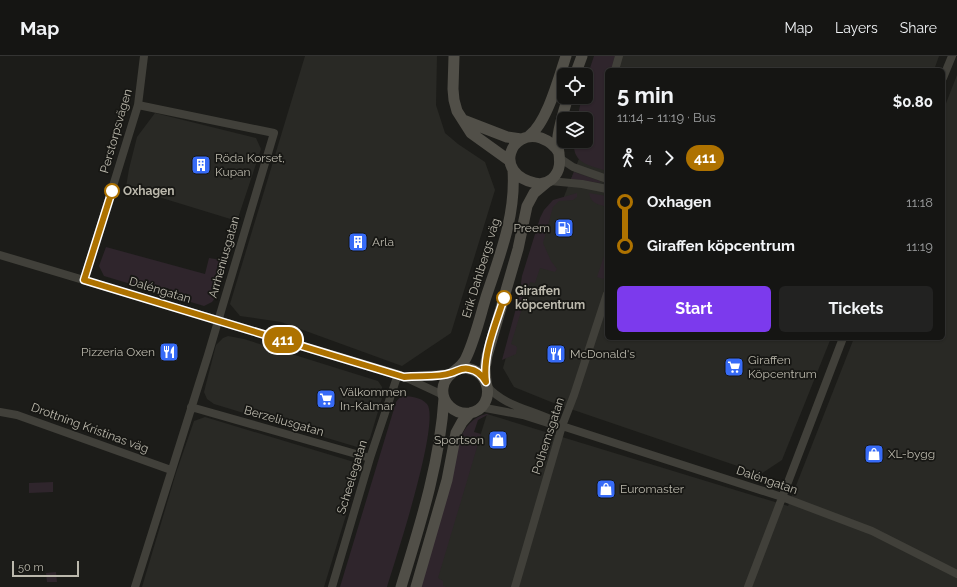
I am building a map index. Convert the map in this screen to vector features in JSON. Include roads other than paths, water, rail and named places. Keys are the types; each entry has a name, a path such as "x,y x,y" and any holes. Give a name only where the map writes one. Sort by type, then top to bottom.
{"main road":[{"path":"454,56 454,100 457,111 468,130 511,166 519,177 529,182 539,184 548,182"},
{"name":"Erik Dahlbergs väg","path":"401,587 428,497 440,434 444,383 466,359 507,231 513,198 511,166 512,151 525,138 536,130 540,124 566,56"},
{"path":"578,68 582,56"},
{"path":"416,587 447,480 456,433 462,422 470,413 484,404 487,395 485,368 487,356 518,249 525,212 529,200 534,193 548,182 558,171 560,156 558,138 566,104"},
{"path":"463,120 507,137 525,138 533,136 545,139 554,145 560,156"},
{"path":"455,371 464,368 474,370 483,377 486,384"},
{"path":"444,397 450,407 454,410 470,413"}],"street":[{"name":"Perstorpsvägen","path":"84,280 138,105 144,56"},
{"path":"616,68 619,56"},
{"path":"945,73 952,56"},
{"name":"Arrheniusgatan","path":"135,587 274,133 138,105"},
{"path":"560,156 568,164 605,178"},
{"path":"548,182 582,184 605,189"},
{"name":"Daléngatan","path":"0,255 401,376 444,397"},
{"name":"Polhemsgatan","path":"515,587 562,426 605,300"},
{"path":"748,587 842,340"},
{"name":"Daléngatan","path":"401,376 455,371"},
{"name":"Scheelegatan","path":"332,587 370,458 401,376"},
{"name":"Daléngatan","path":"486,384 497,396 507,402 548,418 562,426"},
{"name":"Berzeliusgatan","path":"191,407 370,458"},
{"name":"Daléngatan","path":"480,407 523,415 562,426 782,497 872,531 957,574"},
{"name":"Drottning Kristinas väg","path":"0,412 17,415 171,470"}],"place":[{"name":"Röda Korset, Kupan","path":"201,165"},
{"name":"Oxhagen","path":"112,191"},
{"name":"Preem","path":"564,228"},
{"name":"Arla","path":"358,242"},
{"name":"Giraffen köpcentrum","path":"504,298"},
{"name":"Pizzeria Oxen","path":"169,352"},
{"name":"McDonald's","path":"556,354"},
{"name":"Giraffen Köpcentrum","path":"734,367"},
{"name":"Välkommen In-Kalmar","path":"326,399"},
{"name":"Sportson","path":"498,440"},
{"name":"XL-bygg","path":"874,454"},
{"name":"Euromaster","path":"606,489"}]}
